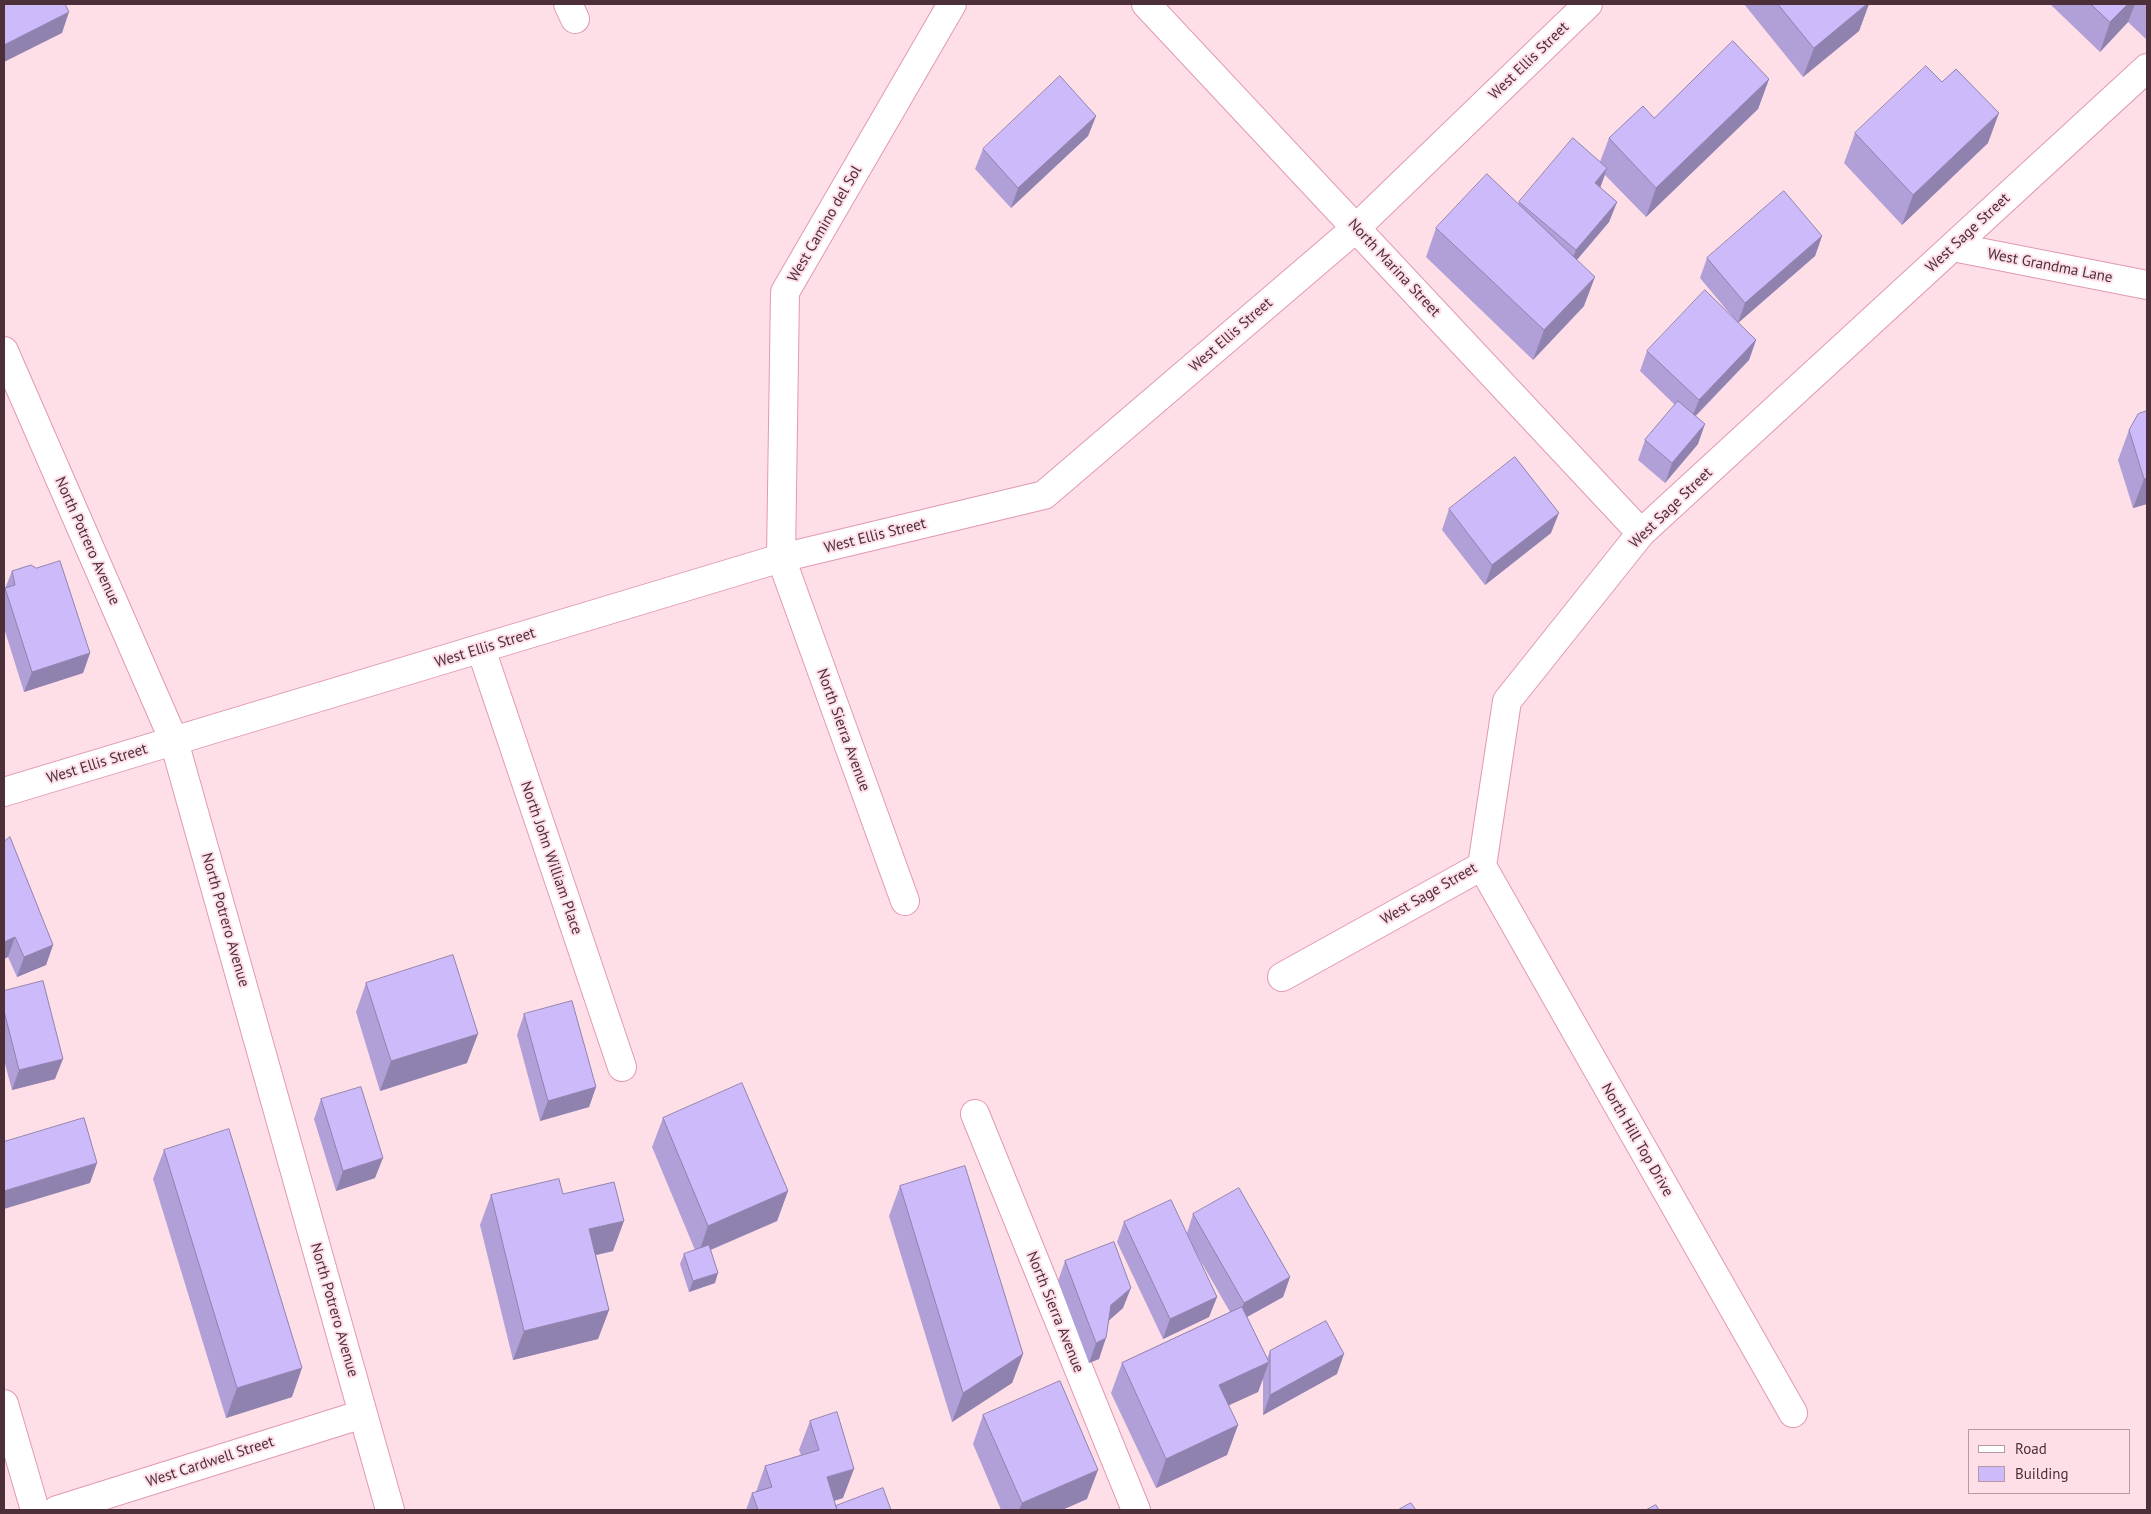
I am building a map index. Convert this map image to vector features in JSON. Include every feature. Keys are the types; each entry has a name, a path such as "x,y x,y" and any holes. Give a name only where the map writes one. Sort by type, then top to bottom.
{"street":[{"name":"West Camino del Sol","path":"782,558 786,292 952,4"},
{"name":"North Marina Street","path":"1146,4 1641,533"},
{"name":"West Ellis Street","path":"4,792 782,558 1044,495 1356,228 1588,4"},
{"name":"West Sage Street","path":"1282,977 1482,866 1507,700 1641,533 2147,68"},
{"name":"West Grandma Lane","path":"1954,247 2147,285"},
{"name":"North Potrero Avenue","path":"4,351 174,740 390,1510"},
{"name":"North Sierra Avenue","path":"782,558 905,902"},
{"name":"North John William Place","path":"481,649 622,1067"},
{"name":"North Hill Top Drive","path":"1482,866 1793,1413"},
{"name":"North Sierra Avenue","path":"975,1114 1136,1510"},
{"path":"4,1404 35,1510"},
{"name":"West Cardwell Street","path":"57,1510 363,1414"}],"building":[{"path":"4,4 65,4 69,12 4,45"},
{"path":"1778,4 1867,4 1814,48"},
{"path":"2091,4 2128,4 2110,22"},
{"path":"1733,41 1769,79 1656,188 1609,138 1643,106 1654,118"},
{"path":"1926,66 1942,82 1956,69 1999,113 1913,195 1855,133"},
{"path":"1060,76 1096,116 1018,188 983,149"},
{"path":"1573,138 1607,168 1595,183 1617,202 1576,250 1519,202"},
{"path":"1487,174 1595,277 1544,330 1436,228"},
{"path":"1784,191 1822,236 1745,303 1707,258"},
{"path":"1705,290 1756,340 1699,400 1647,351"},
{"path":"1678,401 1705,424 1672,463 1645,440"},
{"path":"2147,411 2147,478 2144,479 2129,430 2138,414"},
{"path":"1515,457 1559,513 1492,565 1449,509"},
{"path":"60,561 90,653 32,672 5,588 15,585 12,571 31,565 36,568"},
{"path":"10,837 53,945 24,957 15,937 4,942 4,842"},
{"path":"453,955 478,1034 391,1061 366,983"},
{"path":"43,981 63,1059 19,1070 4,1011 4,991"},
{"path":"572,1001 596,1087 548,1101 524,1014"},
{"path":"742,1083 788,1191 708,1226 663,1118"},
{"path":"361,1087 383,1158 343,1171 321,1099"},
{"path":"84,1118 97,1163 4,1191 4,1142"},
{"path":"229,1129 302,1368 237,1388 164,1150"},
{"path":"965,1166 1023,1354 963,1393 900,1186"},
{"path":"559,1179 563,1194 614,1182 624,1221 589,1229 609,1310 524,1331 491,1195"},
{"path":"1239,1188 1290,1277 1244,1303 1193,1214"},
{"path":"1171,1200 1217,1297 1170,1319 1124,1222"},
{"path":"1114,1242 1131,1288 1111,1305 1106,1338 1096,1343 1065,1261"},
{"path":"709,1245 718,1273 693,1281 684,1254"},
{"path":"1242,1307 1269,1362 1219,1385 1238,1425 1166,1459 1122,1363"},
{"path":"1326,1321 1344,1354 1270,1395 1270,1351"},
{"path":"1060,1381 1098,1470 1022,1503 983,1415"},
{"path":"837,1412 854,1469 827,1477 837,1510 758,1510 752,1493 772,1487 765,1466 819,1450 810,1421"},
{"path":"883,1488 891,1510 837,1510 836,1506"},
{"path":"1411,1503 1416,1510 1398,1510"},
{"path":"1656,1505 1659,1510 1646,1510"}]}
